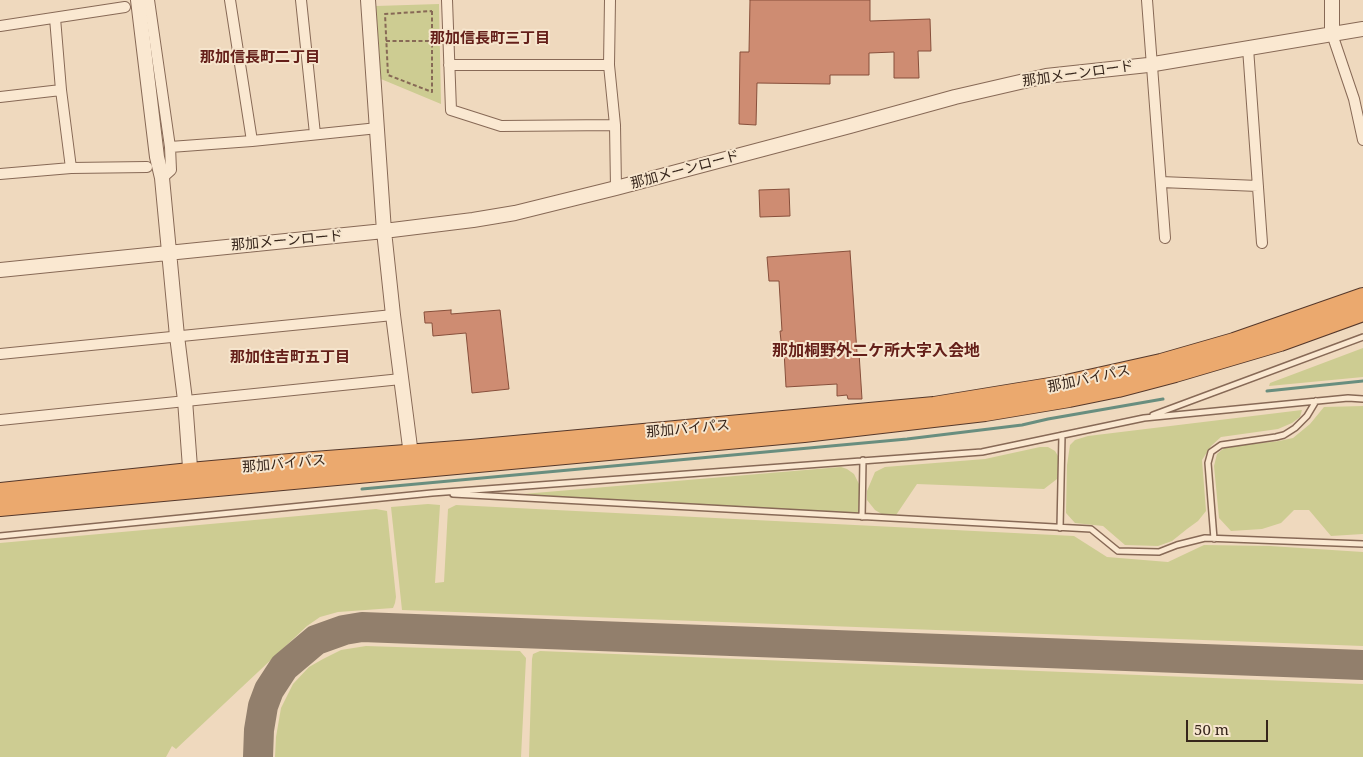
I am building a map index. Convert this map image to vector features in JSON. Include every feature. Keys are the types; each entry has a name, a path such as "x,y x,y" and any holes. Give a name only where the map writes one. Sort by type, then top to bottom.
{"highway":[{"name":"那加バイパス","path":"0,507 191,480 301,462 411,455 924,406 1010,394 1062,385 1161,363 1234,342 1363,297"},
{"name":"那加バイパス","path":"0,492 191,480 794,434 927,420 1069,398 1118,388 1280,342 1363,312"}],"street":[{"path":"138,0 157,157 162,178 185,400 191,480"},
{"path":"149,0 170,147 171,170 162,178"},
{"path":"230,0 252,141"},
{"path":"301,0 314,134"},
{"path":"368,0 384,231 411,455"},
{"path":"447,0 451,110 501,126 615,125"},
{"path":"610,0 609,65 615,125 616,188"},
{"path":"1148,0 1165,238"},
{"path":"1332,0 1332,34 1354,99 1363,140"},
{"path":"0,26 125,8"},
{"path":"55,18 61,90 71,168"},
{"name":"那加メーンロード","path":"0,270 384,231 515,213 850,126 955,96 1046,76 1153,64 1363,29"},
{"path":"1248,48 1262,243"},
{"path":"449,65 609,65"},
{"path":"0,97 61,90"},
{"path":"170,147 378,128"},
{"path":"0,174 71,168 147,167"},
{"path":"1161,182 1258,186"},
{"path":"0,354 393,315"},
{"path":"0,420 401,379"}],"lane":[{"path":"1144,418 1363,337"},
{"path":"0,536 432,493 982,452 1144,418 1348,398 1363,399"},
{"path":"1214,539 1208,463 1211,452 1221,445 1284,435 1296,428 1307,416 1316,401"},
{"path":"1060,528 1062,435"},
{"path":"862,517 864,460"},
{"path":"432,493 1091,529 1118,550 1159,552 1205,538 1363,544"}],"path":[{"path":"432,12 432,92 388,75 386,41 385,14 432,12"},
{"path":"386,41 432,41"}],"shaded area":[{"path":"439,4 441,104 381,79 376,6"},
{"path":"1363,348 1363,377 1269,386 1270,383"},
{"path":"1363,406 1363,534 1331,536 1309,510 1294,510 1281,523 1262,529 1231,531 1219,518 1214,466 1217,454 1224,448 1293,438 1310,424 1324,407"},
{"path":"1302,410 1300,417 1278,429 1221,437 1211,446 1202,460 1206,511 1198,521 1172,541 1158,546 1125,545 1103,526 1075,523 1066,513 1067,465 1070,445 1075,440 1088,436"},
{"path":"1048,447 1055,451 1058,456 1059,470 1057,479 1044,489 917,484 894,518 885,516 875,510 867,500 867,491 875,472 885,467 985,459"},
{"path":"841,467 854,474 859,484 858,513 512,498 511,495"},
{"path":"440,505 435,583 444,582 448,509 456,505 1074,536 1107,557 1168,562 1204,545 1270,546 1363,552 1363,646 402,610 391,507"},
{"path":"376,509 387,511 396,597 393,608 338,612 320,617 307,626 176,749 172,746 166,757 0,757 0,543"},
{"path":"366,646 520,651 526,658 521,757 275,757 281,708 293,684 309,667 323,659 341,650"},
{"path":"540,651 1363,684 1363,757 529,757 532,659 533,654"}],"building":[{"path":"750,0 870,0 870,21 930,19 931,51 918,51 919,78 894,78 894,52 869,53 869,75 830,75 830,84 757,83 756,125 739,124 740,52 749,52"},
{"path":"789,189 790,216 760,217 759,190"},
{"path":"850,251 862,399 848,399 847,395 837,396 837,384 786,387 784,351 782,351 780,331 782,331 779,281 769,281 767,257"},
{"path":"451,310 451,314 500,310 509,389 472,393 466,333 433,336 432,323 425,323 424,312"}],"waterway":[{"path":"1267,391 1363,381"},
{"path":"362,489 907,439 1022,425 1163,399"}],"taxiway":[{"path":"258,757 259,730 263,706 269,690 284,667 316,640 344,630 362,627 1363,665"}],"district":[{"name":"那加信長町三丁目","path":"490,39"},
{"name":"那加信長町二丁目","path":"260,58"},
{"name":"那加桐野外二ケ所大字入会地","path":"876,351"},
{"name":"那加住吉町五丁目","path":"290,358"}]}
